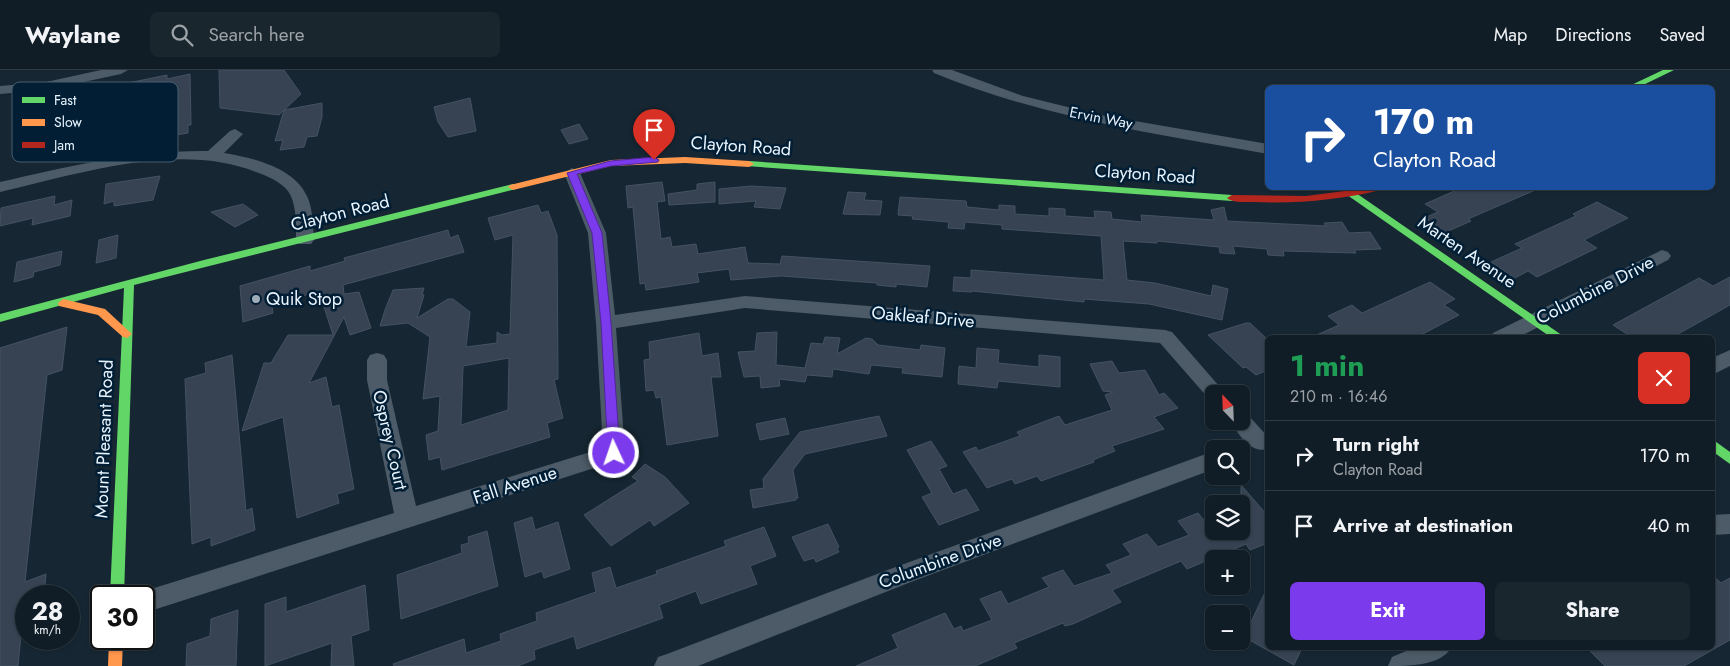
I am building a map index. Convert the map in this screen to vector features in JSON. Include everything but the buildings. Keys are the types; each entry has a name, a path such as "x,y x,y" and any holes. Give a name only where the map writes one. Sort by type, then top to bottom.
{"street":[{"path":"65,82 121,70"},
{"name":"Ervin Way","path":"939,70 1001,95 1075,114 1265,148"},
{"path":"1635,85 1670,70"},
{"path":"213,155 235,134"},
{"path":"178,156 213,155 257,165 290,183 299,197 305,240"},
{"name":"Clayton Road","path":"0,318 129,283 610,163 685,160 1254,200 1352,194 1369,190"},
{"path":"0,187 116,162"},
{"name":"Fall Avenue","path":"155,599 614,453 606,323 597,233 572,173"},
{"name":"Marten Avenue","path":"1352,194 1557,335"},
{"name":"Columbine Drive","path":"1506,335 1662,256"},
{"name":"Mount Pleasant Road","path":"117,585 124,352 128,334 129,283"},
{"path":"59,302 101,312 128,334"},
{"name":"Oakleaf Drive","path":"606,323 745,302 1165,338 1208,385"},
{"path":"1715,366 1730,357"},
{"name":"Osprey Court","path":"377,360 377,380 407,519"},
{"path":"1247,430 1256,444"},
{"path":"1715,446 1730,459"},
{"name":"Columbine Drive","path":"667,666 902,575 1205,463"},
{"path":"1715,525 1730,524"},
{"path":"115,666 116,650"},
{"path":"1401,666 1434,650"}],"traffic: fast":[{"path":"1636,85 1670,70"},
{"path":"749,164 1232,198"},
{"path":"0,318 204,263 513,187"},
{"path":"1353,195 1557,335"},
{"path":"117,585 129,283"},
{"path":"1715,446 1730,459"}],"traffic: slow":[{"path":"513,187 611,163 685,160 749,164"},
{"path":"63,303 101,312 127,334"},
{"path":"115,666 116,650"}],"traffic: jam":[{"path":"1232,198 1268,200 1306,199 1370,190"}],"place":[{"name":"Quik Stop","path":"256,299"}],"route":[{"path":"614,453 606,323 597,233 572,173 610,163 654,160"}]}
